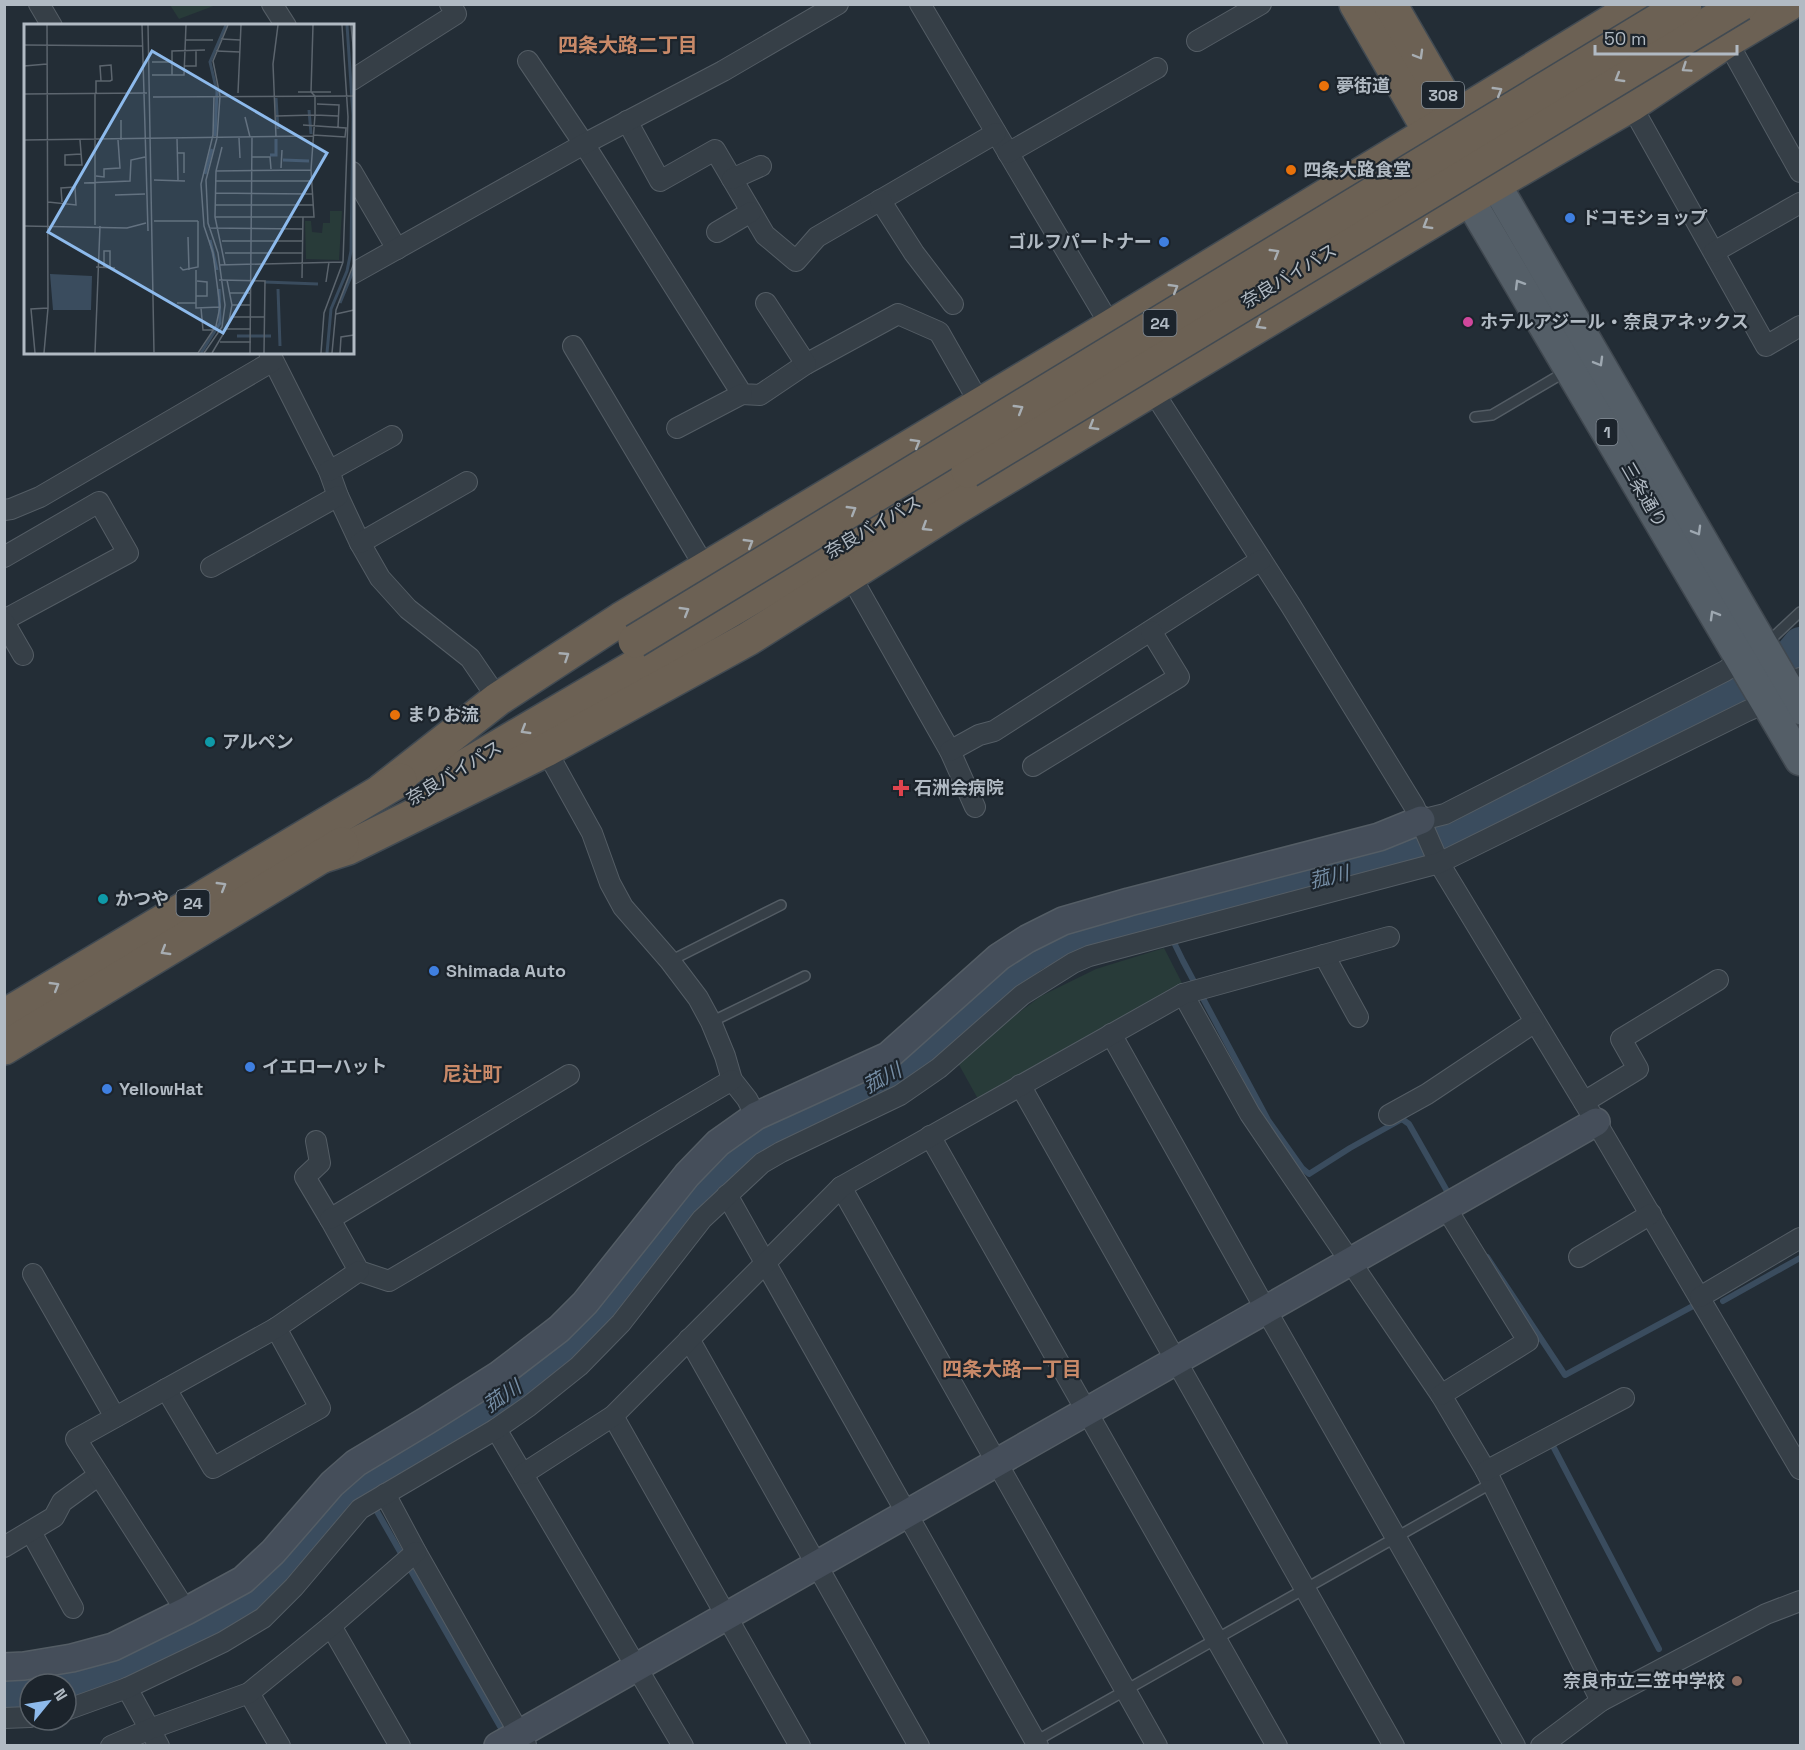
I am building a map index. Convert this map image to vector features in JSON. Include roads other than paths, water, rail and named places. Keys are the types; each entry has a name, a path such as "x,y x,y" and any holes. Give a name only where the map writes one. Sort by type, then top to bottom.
{"highway":[{"name":"308","path":"1356,4 1443,125 1473,186"},
{"name":"308","path":"1390,4 1443,125 1473,186"},
{"path":"382,790 498,699 621,619 1110,327 1640,4"},
{"name":"奈良バイパス","path":"4,1048 323,856 641,650 1686,4"},
{"name":"奈良バイパス","path":"4,1016 510,713 641,650 968,471 1741,4"},
{"path":"323,856 348,848 546,750 748,639 954,509 1152,390 1473,186 1631,105 1727,41 1789,4"},
{"path":"1308,206 1325,215 1347,219 1366,212 1428,177 1473,186"}],"main road":[{"name":"三条通り","path":"1473,186 1570,369 1754,656 1784,692 1800,760"},
{"name":"三条通り","path":"1473,186 1754,656"}],"street":[{"path":"39,4 51,24"},
{"path":"272,4 285,24"},
{"path":"354,79 456,14 450,4"},
{"path":"354,273 584,144 723,71 838,4"},
{"path":"920,4 1110,327 1261,560 1408,796 1439,862 1590,1112 1800,1469"},
{"path":"1197,41 1261,4"},
{"path":"1727,41 1800,172"},
{"path":"528,62 584,144 742,394"},
{"path":"1008,153 1157,68"},
{"path":"1631,105 1766,346 1800,326"},
{"path":"627,121 660,181 715,150 765,235 796,261 817,237 996,132"},
{"path":"732,179 761,166"},
{"path":"354,175 397,249"},
{"path":"879,200 914,253 953,304"},
{"path":"1714,252 1800,202"},
{"path":"717,232 751,212"},
{"path":"766,303 806,364"},
{"path":"677,428 742,394 760,395 806,364 898,314 939,332 980,404"},
{"path":"573,346 706,569"},
{"path":"4,510 40,497 271,357 329,471 360,543 380,578 408,609 470,658 498,699"},
{"path":"329,471 392,436"},
{"path":"360,543 467,482"},
{"path":"211,567 338,496"},
{"path":"4,557 99,502 128,553 4,621 23,655"},
{"path":"950,751 979,735 994,731 1261,560"},
{"path":"850,575 950,751 975,807"},
{"path":"1033,766 1179,677 1151,631"},
{"path":"4,1667 72,1658 113,1647 243,1580 273,1552 332,1484 356,1463 499,1375 559,1329 585,1303 687,1175 718,1143 756,1116 888,1056 999,957 1027,939 1063,921 1379,837 1445,814 1754,656"},
{"path":"78,1706 127,1688 223,1642 263,1618 294,1587 360,1509 496,1429 579,1366 621,1323 702,1219 762,1164 900,1095 939,1068 1022,995 1073,963 1089,956 1439,862 1784,692"},
{"path":"546,750 592,833 610,883 623,907 670,961 698,998 711,1022 732,1080 747,1099 756,1116"},
{"path":"523,1474 613,1416 841,1187 1183,994 1389,937"},
{"path":"1324,955 1358,1017"},
{"path":"385,1494 514,1742 637,1667 816,1564 1446,1208 1590,1112 1638,1069 1621,1039 1718,980"},
{"path":"1183,994 1250,1114 1441,1395 1489,1477 1601,1701"},
{"path":"1389,1115 1427,1094 1535,1022"},
{"path":"1111,1034 1515,1746"},
{"path":"330,1219 569,1075"},
{"path":"316,1141 320,1163 305,1177 359,1271 389,1281 732,1080"},
{"path":"1020,1085 1394,1746"},
{"path":"930,1136 1277,1746"},
{"path":"841,1187 1157,1746"},
{"path":"727,1195 1037,1744"},
{"path":"1441,1395 1528,1341 1446,1208"},
{"path":"1579,1257 1651,1215"},
{"path":"1700,1297 1800,1238"},
{"path":"186,1611 76,1439 276,1328 359,1271"},
{"path":"33,1274 115,1416"},
{"path":"166,1389 213,1468 320,1408 276,1328"},
{"path":"689,1339 919,1746"},
{"path":"1489,1477 1624,1398"},
{"path":"613,1416 800,1746"},
{"path":"496,1429 683,1746"},
{"path":"4,1547 54,1517 62,1502 99,1475"},
{"path":"31,1532 74,1608"},
{"path":"111,1746 154,1737 249,1693 416,1552"},
{"path":"1541,1746 1601,1701 1766,1614 1800,1600"},
{"path":"331,1626 400,1746"},
{"path":"127,1688 154,1737"},
{"path":"249,1693 280,1746"}],"lane":[{"path":"1475,417 1492,415 1570,369"},
{"path":"1754,656 1800,612"},
{"path":"670,961 781,905"},
{"path":"711,1022 805,976"},
{"path":"1037,1744 1396,1538 1489,1477"}],"waterway":[{"name":"菰川","path":"78,1680 129,1661 238,1604 271,1577 359,1480 498,1401 557,1356 596,1319 672,1216 739,1149 789,1121 878,1082 917,1059 1004,976 1033,955 1070,936 1094,928 1145,916 1162,918 1188,915 1242,895 1351,872 1443,841 1686,719 1781,667 1800,644"},
{"path":"1162,918 1268,1120 1302,1168 1309,1174 1402,1119 1409,1124 1447,1191"},
{"path":"1487,1257 1565,1375 1693,1306"},
{"path":"1723,1301 1800,1258"},
{"path":"1554,1448 1659,1649"},
{"path":"359,1480 505,1735"},
{"name":"菰川","path":"4,1691 18,1690"}],"place":[{"name":"夢街道","path":"1324,86"},
{"name":"四条大路食堂","path":"1291,170"},
{"name":"ドコモショップ","path":"1570,218"},
{"name":"ゴルフパートナー","path":"1164,242"},
{"name":"ホテルアジール・奈良アネックス","path":"1468,322"},
{"name":"まりお流","path":"395,715"},
{"name":"アルペン","path":"210,742"},
{"name":"石洲会病院","path":"901,788"},
{"name":"かつや","path":"103,899"},
{"name":"Shimada Auto","path":"434,971"},
{"name":"イエローハット","path":"250,1067"},
{"name":"YellowHat","path":"107,1089"},
{"name":"奈良市立三笠中学校","path":"1737,1681"}],"district":[{"name":"四条大路二丁目","path":"628,45"},
{"name":"尼辻町","path":"472,1074"},
{"name":"四条大路一丁目","path":"1012,1369"}]}
